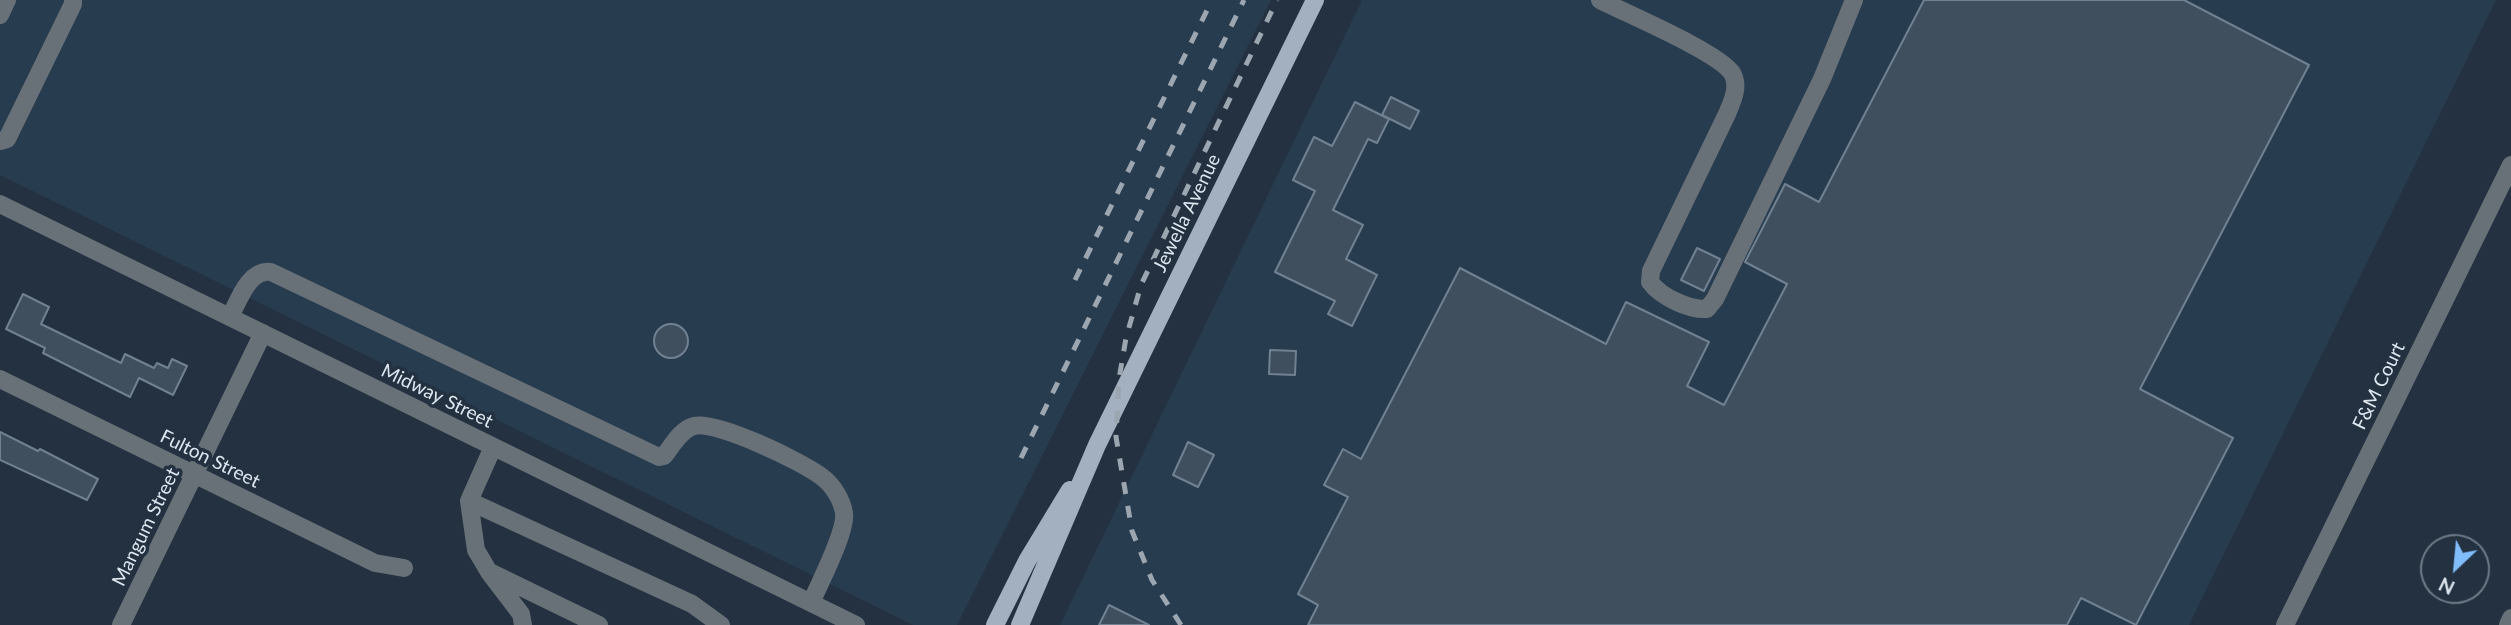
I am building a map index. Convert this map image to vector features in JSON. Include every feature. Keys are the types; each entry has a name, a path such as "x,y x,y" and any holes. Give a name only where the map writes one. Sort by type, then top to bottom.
{"main road":[{"name":"Jewella Avenue","path":"1020,625 1097,445 1315,0"},
{"name":"Jewella Avenue","path":"995,625 1027,561 1097,445"}],"street":[{"path":"0,15 8,0"},
{"path":"0,141 8,139 73,0"},
{"path":"1600,0 1718,59 1734,75 1735,94 1727,114 1651,271 1650,282 1656,290 1696,310 1707,309 1715,299 1822,79 1854,0"},
{"name":"F&M Court","path":"2285,625 2511,165"},
{"name":"Midway Street","path":"0,204 856,625"},
{"path":"230,317 255,275 271,272 659,457 664,456 687,428 696,425 713,427 778,452 823,477 839,499 845,516 842,530 811,603"},
{"name":"Mangum Street","path":"121,625 263,333"},
{"name":"Fulton Street","path":"0,379 375,563 404,568"},
{"path":"493,447 468,501 476,550 521,614 523,625"},
{"path":"468,501 692,604 721,625"},
{"path":"489,572 599,625"},
{"path":"2508,625 2511,618"}],"shaded area":[{"path":"0,0 1271,0 957,625 913,625 0,175"},
{"path":"1362,0 2496,0 2189,625 1060,625"}],"building":[{"path":"1924,0 2184,0 2309,65 2140,389 2233,438 2136,625 2081,598 2067,625 1308,625 1318,605 1298,594 1348,497 1324,485 1343,449 1361,459 1460,268 1606,344 1626,302 1709,342 1687,386 1724,405 1787,284 1745,262 1785,184 1819,202"},
{"path":"1391,97 1419,111 1410,129 1382,115"},
{"path":"1355,102 1389,119 1377,143 1368,139 1333,210 1363,225 1346,259 1377,275 1352,326 1328,314 1335,301 1275,272 1315,191 1293,180 1314,137 1332,146"},
{"path":"1697,248 1720,259 1704,291 1681,280"},
{"path":"23,294 49,307 41,324 121,363 125,354 154,368 157,363 168,368 172,359 187,366 173,395 139,378 130,397 43,353 45,348 6,329"},
{"path":"671,324 683,329 688,341 683,353 671,358 659,353 654,341 659,329"},
{"path":"1270,350 1296,351 1295,375 1269,374"},
{"path":"0,432 98,479 87,500 0,460"},
{"path":"1188,442 1214,455 1198,487 1173,475"},
{"path":"1109,605 1149,625 1099,625"}],"railway":[{"path":"1075,280 1212,0"},
{"path":"1021,458 1244,0"},
{"path":"1181,625 1152,580 1132,531 1116,437 1119,379 1126,338 1141,285 1277,0"}]}
